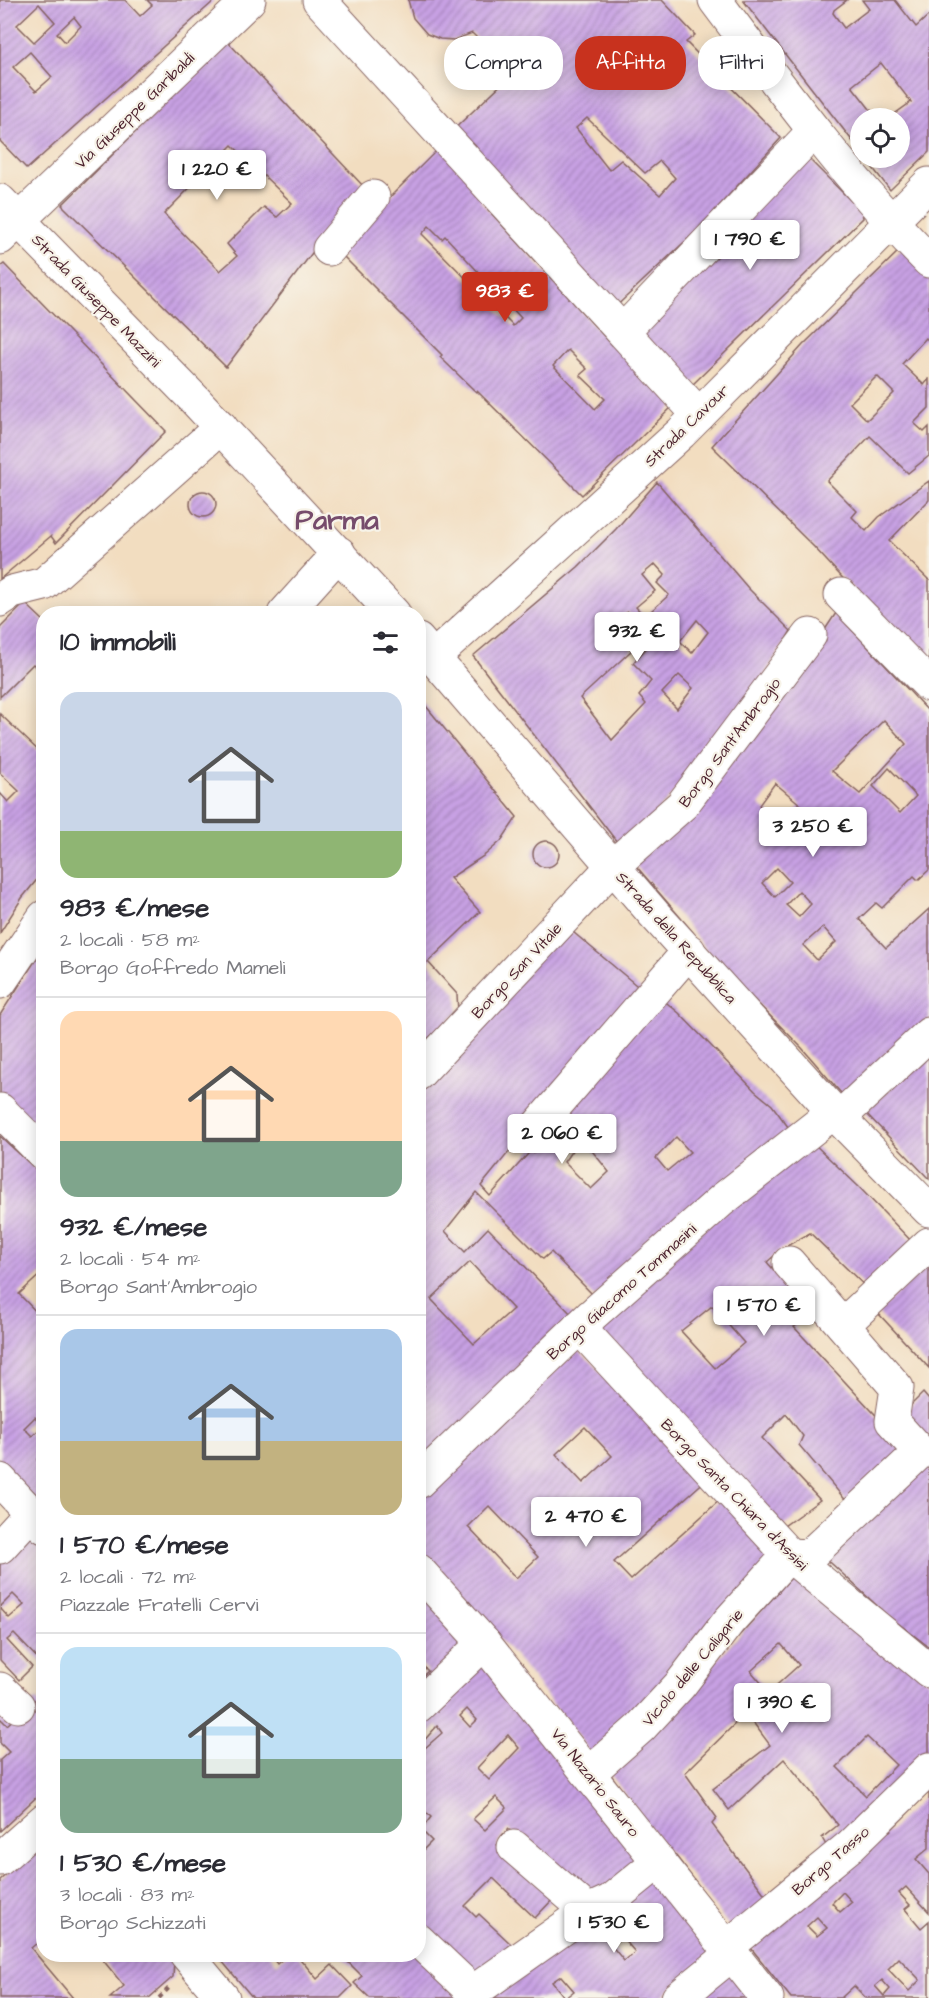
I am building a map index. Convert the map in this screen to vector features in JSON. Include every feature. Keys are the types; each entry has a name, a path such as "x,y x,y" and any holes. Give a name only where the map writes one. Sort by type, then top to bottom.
{"street":[{"name":"Via Giuseppe Garibaldi","path":"6,220 249,0"},
{"path":"319,0 699,415"},
{"path":"715,0 813,132 890,222 929,261"},
{"path":"622,331 813,132"},
{"name":"Strada Cavour","path":"426,648 699,415 929,184"},
{"path":"329,249 373,197"},
{"name":"Strada Giuseppe Mazzini","path":"6,220 194,399 387,606"},
{"path":"6,596 44,584 221,427"},
{"path":"291,606 339,553"},
{"path":"841,595 929,685"},
{"name":"Borgo Sant'Ambrogio","path":"614,865 682,805 810,635"},
{"name":"Strada della Repubblica","path":"426,648 689,951 837,1115 929,1210"},
{"name":"Borgo San Vitale","path":"426,1065 614,865"},
{"path":"0,982 36,929"},
{"path":"529,1136 689,951"},
{"name":"Borgo Giacomo Tommasini","path":"426,1474 579,1328 723,1200 837,1115 929,1034"},
{"path":"0,1110 36,1146"},
{"path":"843,1325 929,1244"},
{"path":"789,1263 897,1388 892,1421 920,1452 809,1556 789,1555"},
{"name":"Borgo Santa Chiara d'Assisi","path":"579,1328 789,1555 929,1671"},
{"path":"0,1480 36,1519"},
{"path":"0,1547 36,1521"},
{"name":"Vicolo delle Caligarie","path":"590,1773 640,1728 680,1685 729,1621 789,1555"},
{"name":"Via Nazario Sauro","path":"426,1579 484,1643 590,1773 767,1998"},
{"path":"426,1698 484,1643"},
{"name":"Borgo Tasso","path":"678,1998 850,1846 929,1769"},
{"path":"0,1859 36,1827"},
{"path":"514,1847 588,1911"},
{"path":"426,1948 473,1992 588,1911 610,1901 658,1861"},
{"path":"193,1962 223,1998"}],"building":[{"path":"0,0 125,0 140,16 152,5 147,0 215,0 27,169 0,141","holes":["39,4 55,22 34,42 17,25","74,17 81,26 65,42 57,33","30,52 52,77 36,91 13,67"]},
{"path":"408,0 662,0 695,35 686,42 698,54 698,90 734,90 781,138 698,229 608,314 449,134 495,90 563,90 563,36 475,36 472,33 464,36 444,36 444,39 427,34 413,18","holes":["587,118 645,173 660,161 675,178 660,195 621,160 609,170 576,128"]},
{"path":"743,0 847,0 833,13 844,28 869,9 862,0 895,0 916,27 929,15 929,152 890,190 873,168 910,168 910,108 903,108 911,102 881,63 852,86 869,108 850,108 850,138 785,54 785,36 771,36"},
{"path":"227,41 365,188 321,241 226,367 62,205","holes":["232,145 292,203 277,217 264,207 227,244 237,256 220,271 164,214"]},
{"path":"441,146 485,196 480,201 612,345 616,341 676,403 582,495 440,357 442,355 339,252","holes":["429,226 442,239 445,236 521,318 513,326 422,234","568,350 587,369 580,375 605,399 595,409 553,366"]},
{"path":"804,154 862,212 863,218 688,389 635,330"},
{"path":"905,245 929,270 929,341 926,338 902,364 924,385 929,379 929,408 914,423 924,432 929,427 929,456 908,473 870,436 827,481 857,511 852,517 866,531 879,517 929,481 929,500 889,541 929,580 929,671 814,547 712,446 803,345","holes":["877,376 894,393 867,420 850,403"]},
{"path":"4,264 166,431 56,543 51,536 0,579 0,267"},
{"path":"657,482 748,588 791,631 742,712 624,851 473,656 578,567 616,529","holes":["655,564 665,575 657,583 669,595 651,611 666,627 659,633 636,607 655,591 642,575","628,612 652,642 633,663 651,681 639,696 646,704 612,740 580,698 632,650 611,623","697,620 708,632 692,653 680,641","679,675 693,688 677,709 662,693"]},
{"path":"203,491 212,495 216,504 212,513 203,517 194,513 190,504 194,495"},
{"path":"25,603 36,613 36,667 33,664 0,697 0,628"},
{"path":"836,613 929,712 929,870 918,880 914,876 882,908 876,903 859,919 886,948 929,909 929,1019 847,1100 802,1048 708,953 630,859 805,660","holes":["884,720 906,744 860,794 832,771","889,768 916,796 900,813 873,786","775,783 801,805 784,825 759,805","777,868 790,882 775,897 762,883","799,891 811,904 799,917 786,905","823,927 836,942 817,960 803,945"]},
{"path":"426,706 517,817 501,841 485,855 450,878 480,912 428,962 457,994 458,1012 426,1040"},
{"path":"0,714 36,748 36,881 0,933 0,793 8,802 19,791 0,773"},
{"path":"546,841 555,845 559,854 555,863 546,867 537,863 533,854 537,845"},
{"path":"567,927 642,990 481,1186 490,1196 537,1144 656,994 679,1013 755,1091 772,1105 791,1131 595,1297 551,1252 543,1259 476,1192 445,1231 465,1252 488,1228 574,1317 426,1458 426,1082","holes":["581,1137 609,1172 591,1189 564,1162","676,1137 690,1152 667,1171 656,1158","470,1262 513,1309 474,1344 431,1299"]},
{"path":"36,959 36,1129 0,1095 0,1015"},
{"path":"929,1052 929,1179 865,1112"},
{"path":"0,1136 36,1170 36,1278 19,1294 36,1312 36,1418 24,1428 32,1436 36,1432 36,1502 0,1464"},
{"path":"810,1140 916,1246 869,1290 810,1233 783,1248 767,1262 811,1314 794,1327 911,1453 853,1509 799,1445 803,1436 786,1414 762,1438 820,1500 781,1528 591,1325","holes":["712,1306 744,1343 715,1368 681,1331"]},
{"path":"929,1264 929,1368 877,1312"},
{"path":"578,1350 708,1478 614,1562 631,1580 722,1498 778,1559 594,1757 521,1663 426,1556 426,1489","holes":["585,1427 612,1456 583,1483 556,1454","489,1506 538,1557 516,1578 468,1527"]},
{"path":"923,1393 929,1400 929,1647 885,1613 819,1552 927,1445 901,1415"},
{"path":"31,1528 36,1532 36,1657 14,1634 7,1640 32,1667 19,1680 0,1660 0,1608 9,1618 24,1605 13,1594 0,1607 0,1561"},
{"path":"799,1569 929,1682 929,1762 831,1854 822,1838 838,1825 784,1759 729,1810 713,1789 770,1745 746,1713 685,1773 717,1818 712,1824 769,1900 734,1932 676,1856 665,1848 603,1764 708,1670","holes":["781,1644 799,1665 769,1692 751,1671","867,1737 896,1765 866,1796 837,1767"]},
{"path":"426,1591 475,1643 426,1689 428,1671 426,1669"},
{"path":"481,1661 644,1860 591,1896 508,1829 497,1845 553,1899 535,1918 493,1878 465,1906 476,1917 479,1914 511,1944 478,1978 426,1929 426,1847 432,1841 426,1835 426,1824 431,1817 426,1812 426,1747 442,1733 437,1726 426,1738 426,1710","holes":["467,1709 477,1720 470,1727 460,1716","508,1735 519,1748 489,1780 477,1768","496,1797 507,1808 485,1830 473,1819"]},
{"path":"36,1699 36,1797 0,1831 0,1760 9,1752 0,1743 0,1718 7,1725"},
{"path":"929,1792 929,1848 916,1859 929,1874 929,1912 906,1887 899,1893 910,1905 905,1909 921,1928 929,1921 929,1998 866,1998 854,1986 841,1998 791,1998 747,1943 847,1852 890,1831","holes":["843,1892 852,1902 840,1912 832,1903","817,1917 827,1928 817,1936 807,1926","899,1958 920,1980 909,1991 888,1969","882,1980 890,1989 884,1996 875,1986"]},
{"path":"36,1848 36,1944 31,1948 36,1954 36,1962 43,1962 73,1998 0,1998 0,1880"},
{"path":"649,1877 683,1914 712,1954 660,1998 565,1998 477,1998","holes":["622,1937 635,1952 624,1961 611,1945","561,1976 574,1991 565,1998 552,1982"]},
{"path":"741,1960 771,1998 694,1998"},
{"path":"104,1962 174,1962 173,1977 149,1998 110,1998 124,1986"},
{"path":"223,1962 275,1962 277,1964 279,1962 303,1962 317,1979 332,1965 352,1986 340,1998 253,1998"},
{"path":"348,1962 426,1962 463,1998 400,1998 398,1996 396,1998 370,1998 354,1983 362,1976"}],"district":[{"name":"Parma","path":"337,519"}]}
